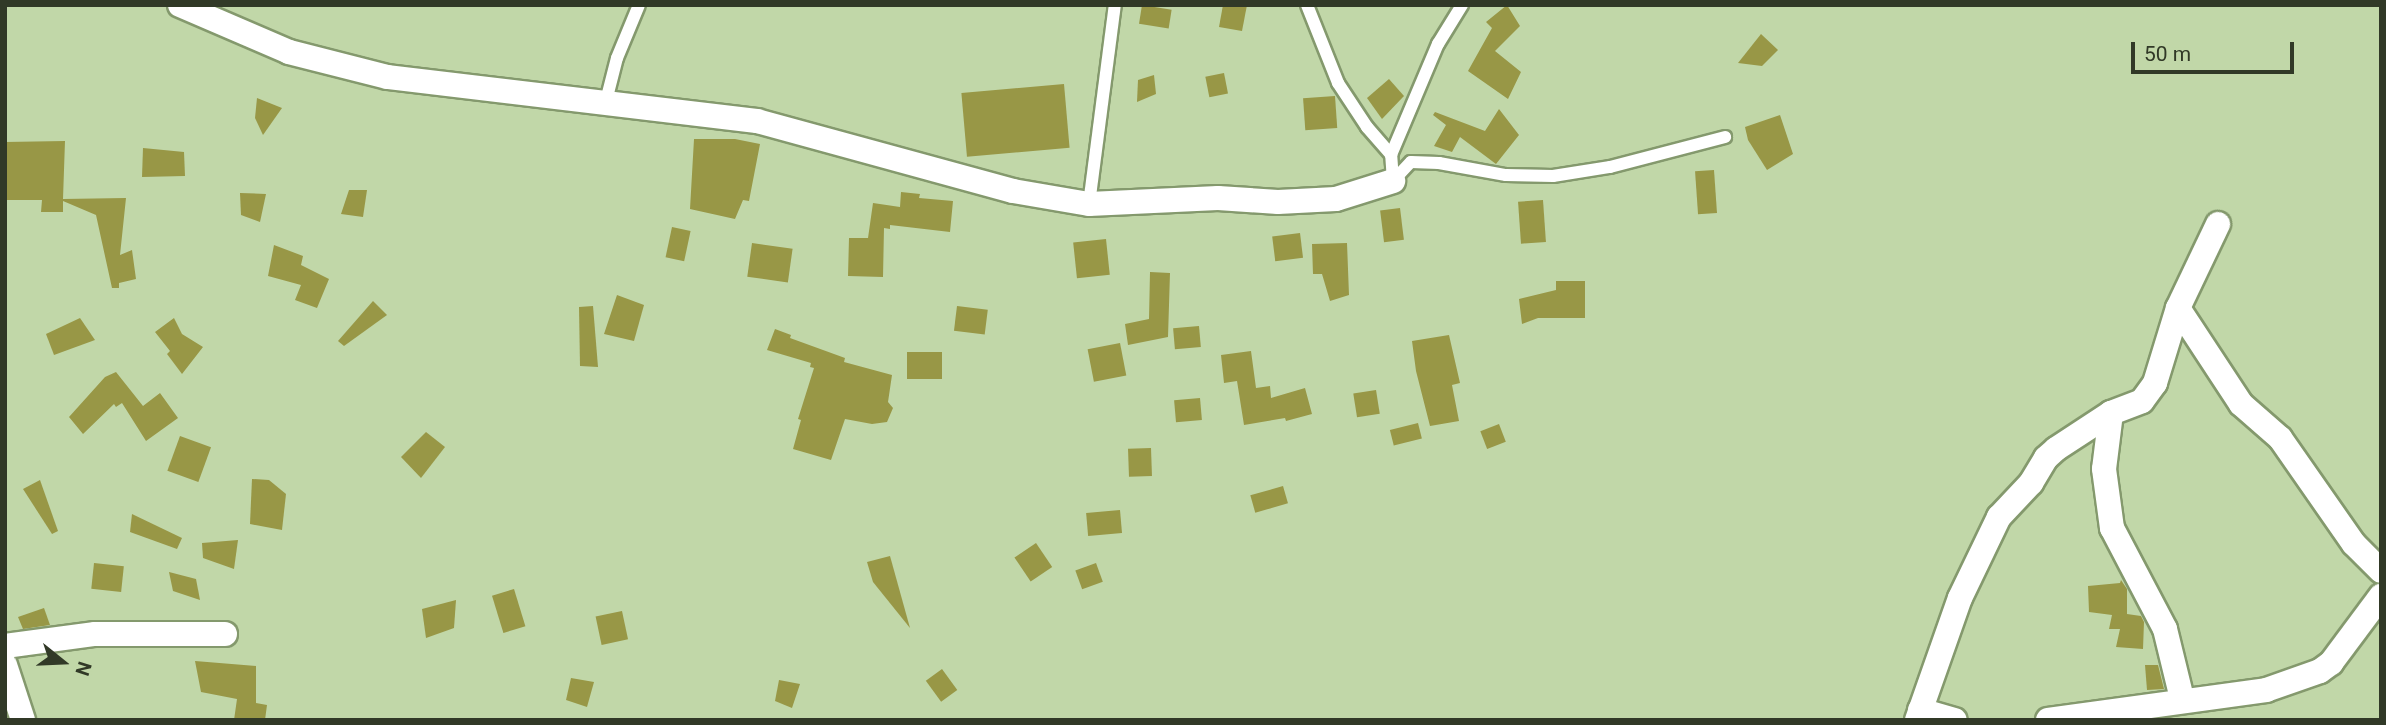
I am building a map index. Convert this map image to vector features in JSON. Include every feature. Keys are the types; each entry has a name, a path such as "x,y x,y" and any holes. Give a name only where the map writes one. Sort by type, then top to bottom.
{"street":[{"path":"192,7 289,52 388,77 512,94 606,101 757,121 1013,191 1089,204 1218,198 1278,202 1336,200 1393,181"},
{"path":"1955,720 1919,715 1961,598 1999,517 2031,483 2046,458 2056,449 2111,413 2142,401 2155,383 2178,308 2218,224"},
{"path":"2178,308 2241,404 2280,438 2347,535 2381,571"},
{"path":"2111,413 2104,469 2112,528 2165,629 2182,699"},
{"path":"2047,720 2182,699 2266,690 2320,671 2331,663 2377,608"},
{"path":"5,646 95,634 225,634"},
{"path":"5,665 23,720"}],"lane":[{"path":"606,101 617,58 639,5"},
{"path":"1089,204 1115,5"},
{"path":"1307,5 1338,83 1367,127 1391,155"},
{"path":"1393,181 1391,155 1438,44 1462,5"},
{"path":"1393,181 1412,162 1440,163 1506,176 1553,176 1610,167 1725,137"}],"building":[{"path":"1142,5 1172,10 1169,28 1139,24"},
{"path":"1223,5 1247,5 1242,31 1219,27"},
{"path":"1507,5 1520,26 1495,51 1521,72 1508,99 1468,71 1492,28 1486,22"},
{"path":"1761,34 1778,50 1762,66 1738,63"},
{"path":"1224,73 1228,94 1209,97 1205,77"},
{"path":"1154,75 1156,94 1137,102 1138,80"},
{"path":"1389,79 1404,96 1382,119 1367,98"},
{"path":"1064,84 1070,148 967,157 961,93"},
{"path":"1335,96 1337,128 1305,130 1303,98"},
{"path":"257,98 282,108 263,135 255,118"},
{"path":"1499,109 1519,135 1496,164 1460,137 1452,152 1434,146 1446,125 1433,115 1435,112 1485,131"},
{"path":"1780,115 1793,154 1767,170 1748,140 1745,127"},
{"path":"694,139 735,139 760,144 749,201 743,200 735,219 690,209"},
{"path":"65,141 63,199 126,198 120,255 132,250 136,279 119,283 119,288 112,288 96,215 63,201 63,212 41,212 42,200 5,200 5,142"},
{"path":"143,148 184,152 185,176 142,177"},
{"path":"1714,170 1717,213 1698,214 1695,171"},
{"path":"349,190 367,190 363,217 341,214"},
{"path":"901,192 920,194 919,198 953,201 950,232 890,225 890,229 884,228 883,277 848,276 849,238 868,238 873,203 900,207"},
{"path":"240,193 266,194 260,222 241,215"},
{"path":"1543,200 1546,242 1521,244 1518,202"},
{"path":"1400,208 1404,240 1384,242 1380,210"},
{"path":"672,227 691,231 684,261 666,257"},
{"path":"1300,233 1303,258 1275,261 1272,236"},
{"path":"1106,239 1110,275 1077,278 1073,242"},
{"path":"752,243 793,249 788,282 747,277"},
{"path":"1347,243 1349,295 1330,301 1322,274 1313,274 1312,244"},
{"path":"274,245 303,256 301,265 329,279 317,308 295,300 301,285 268,276"},
{"path":"1150,272 1170,273 1168,337 1128,345 1125,324 1149,319"},
{"path":"1556,281 1585,281 1585,318 1538,318 1522,324 1519,299 1556,290"},
{"path":"617,295 644,305 634,341 604,334"},
{"path":"373,301 387,315 344,346 338,341"},
{"path":"593,306 598,367 580,366 579,307"},
{"path":"957,306 988,310 985,335 954,331"},
{"path":"80,318 95,340 54,355 46,334"},
{"path":"174,318 182,334 203,347 182,374 167,354 170,351 155,332"},
{"path":"1199,326 1201,347 1175,349 1173,328"},
{"path":"775,329 791,335 790,338 845,358 844,362 892,375 888,402 893,408 887,422 872,424 845,419 831,460 793,449 801,420 798,419 814,368 810,367 811,363 767,350"},
{"path":"1449,335 1460,383 1452,385 1459,421 1430,426 1416,371 1412,341"},
{"path":"1120,343 1126,375 1094,382 1088,349"},
{"path":"1251,351 1256,388 1270,386 1271,398 1305,388 1312,414 1286,421 1285,418 1244,425 1237,381 1224,383 1221,355"},
{"path":"907,352 942,352 942,379 907,379"},
{"path":"116,372 143,406 160,393 178,418 146,441 122,403 116,407 114,404 83,434 69,417 105,377"},
{"path":"1376,390 1380,414 1357,417 1353,394"},
{"path":"1200,398 1202,420 1176,422 1174,400"},
{"path":"1418,423 1422,439 1394,446 1390,430"},
{"path":"1499,424 1506,442 1487,449 1480,431"},
{"path":"426,432 445,447 421,478 401,457"},
{"path":"180,436 211,447 198,482 167,471"},
{"path":"1151,448 1152,476 1129,477 1128,449"},
{"path":"252,479 269,480 286,494 282,530 250,524"},
{"path":"40,480 58,531 52,534 23,489"},
{"path":"1283,486 1288,503 1255,513 1250,495"},
{"path":"1120,510 1122,533 1088,536 1086,513"},
{"path":"132,514 182,538 177,549 130,532"},
{"path":"238,540 234,569 203,558 202,543"},
{"path":"1036,543 1052,567 1031,582 1014,558"},
{"path":"890,556 910,628 873,582 867,562"},
{"path":"94,563 124,566 121,592 91,589"},
{"path":"1096,563 1103,582 1082,589 1075,571"},
{"path":"169,572 196,579 200,600 173,591"},
{"path":"2121,580 2127,589 2127,614 2141,616 2144,622 2143,649 2116,647 2120,629 2109,629 2112,615 2089,612 2088,586 2120,583"},
{"path":"514,589 525,626 503,633 492,596"},
{"path":"456,600 454,628 426,638 422,609"},
{"path":"44,608 50,625 23,629 18,617"},
{"path":"622,611 628,639 602,645 596,617"},
{"path":"195,661 256,666 256,703 267,705 265,720 234,720 237,699 201,692"},
{"path":"2145,665 2158,665 2164,689 2147,690"},
{"path":"942,669 957,690 941,702 926,681"},
{"path":"571,678 594,682 587,707 566,700"},
{"path":"779,680 800,684 792,708 775,701"}]}
